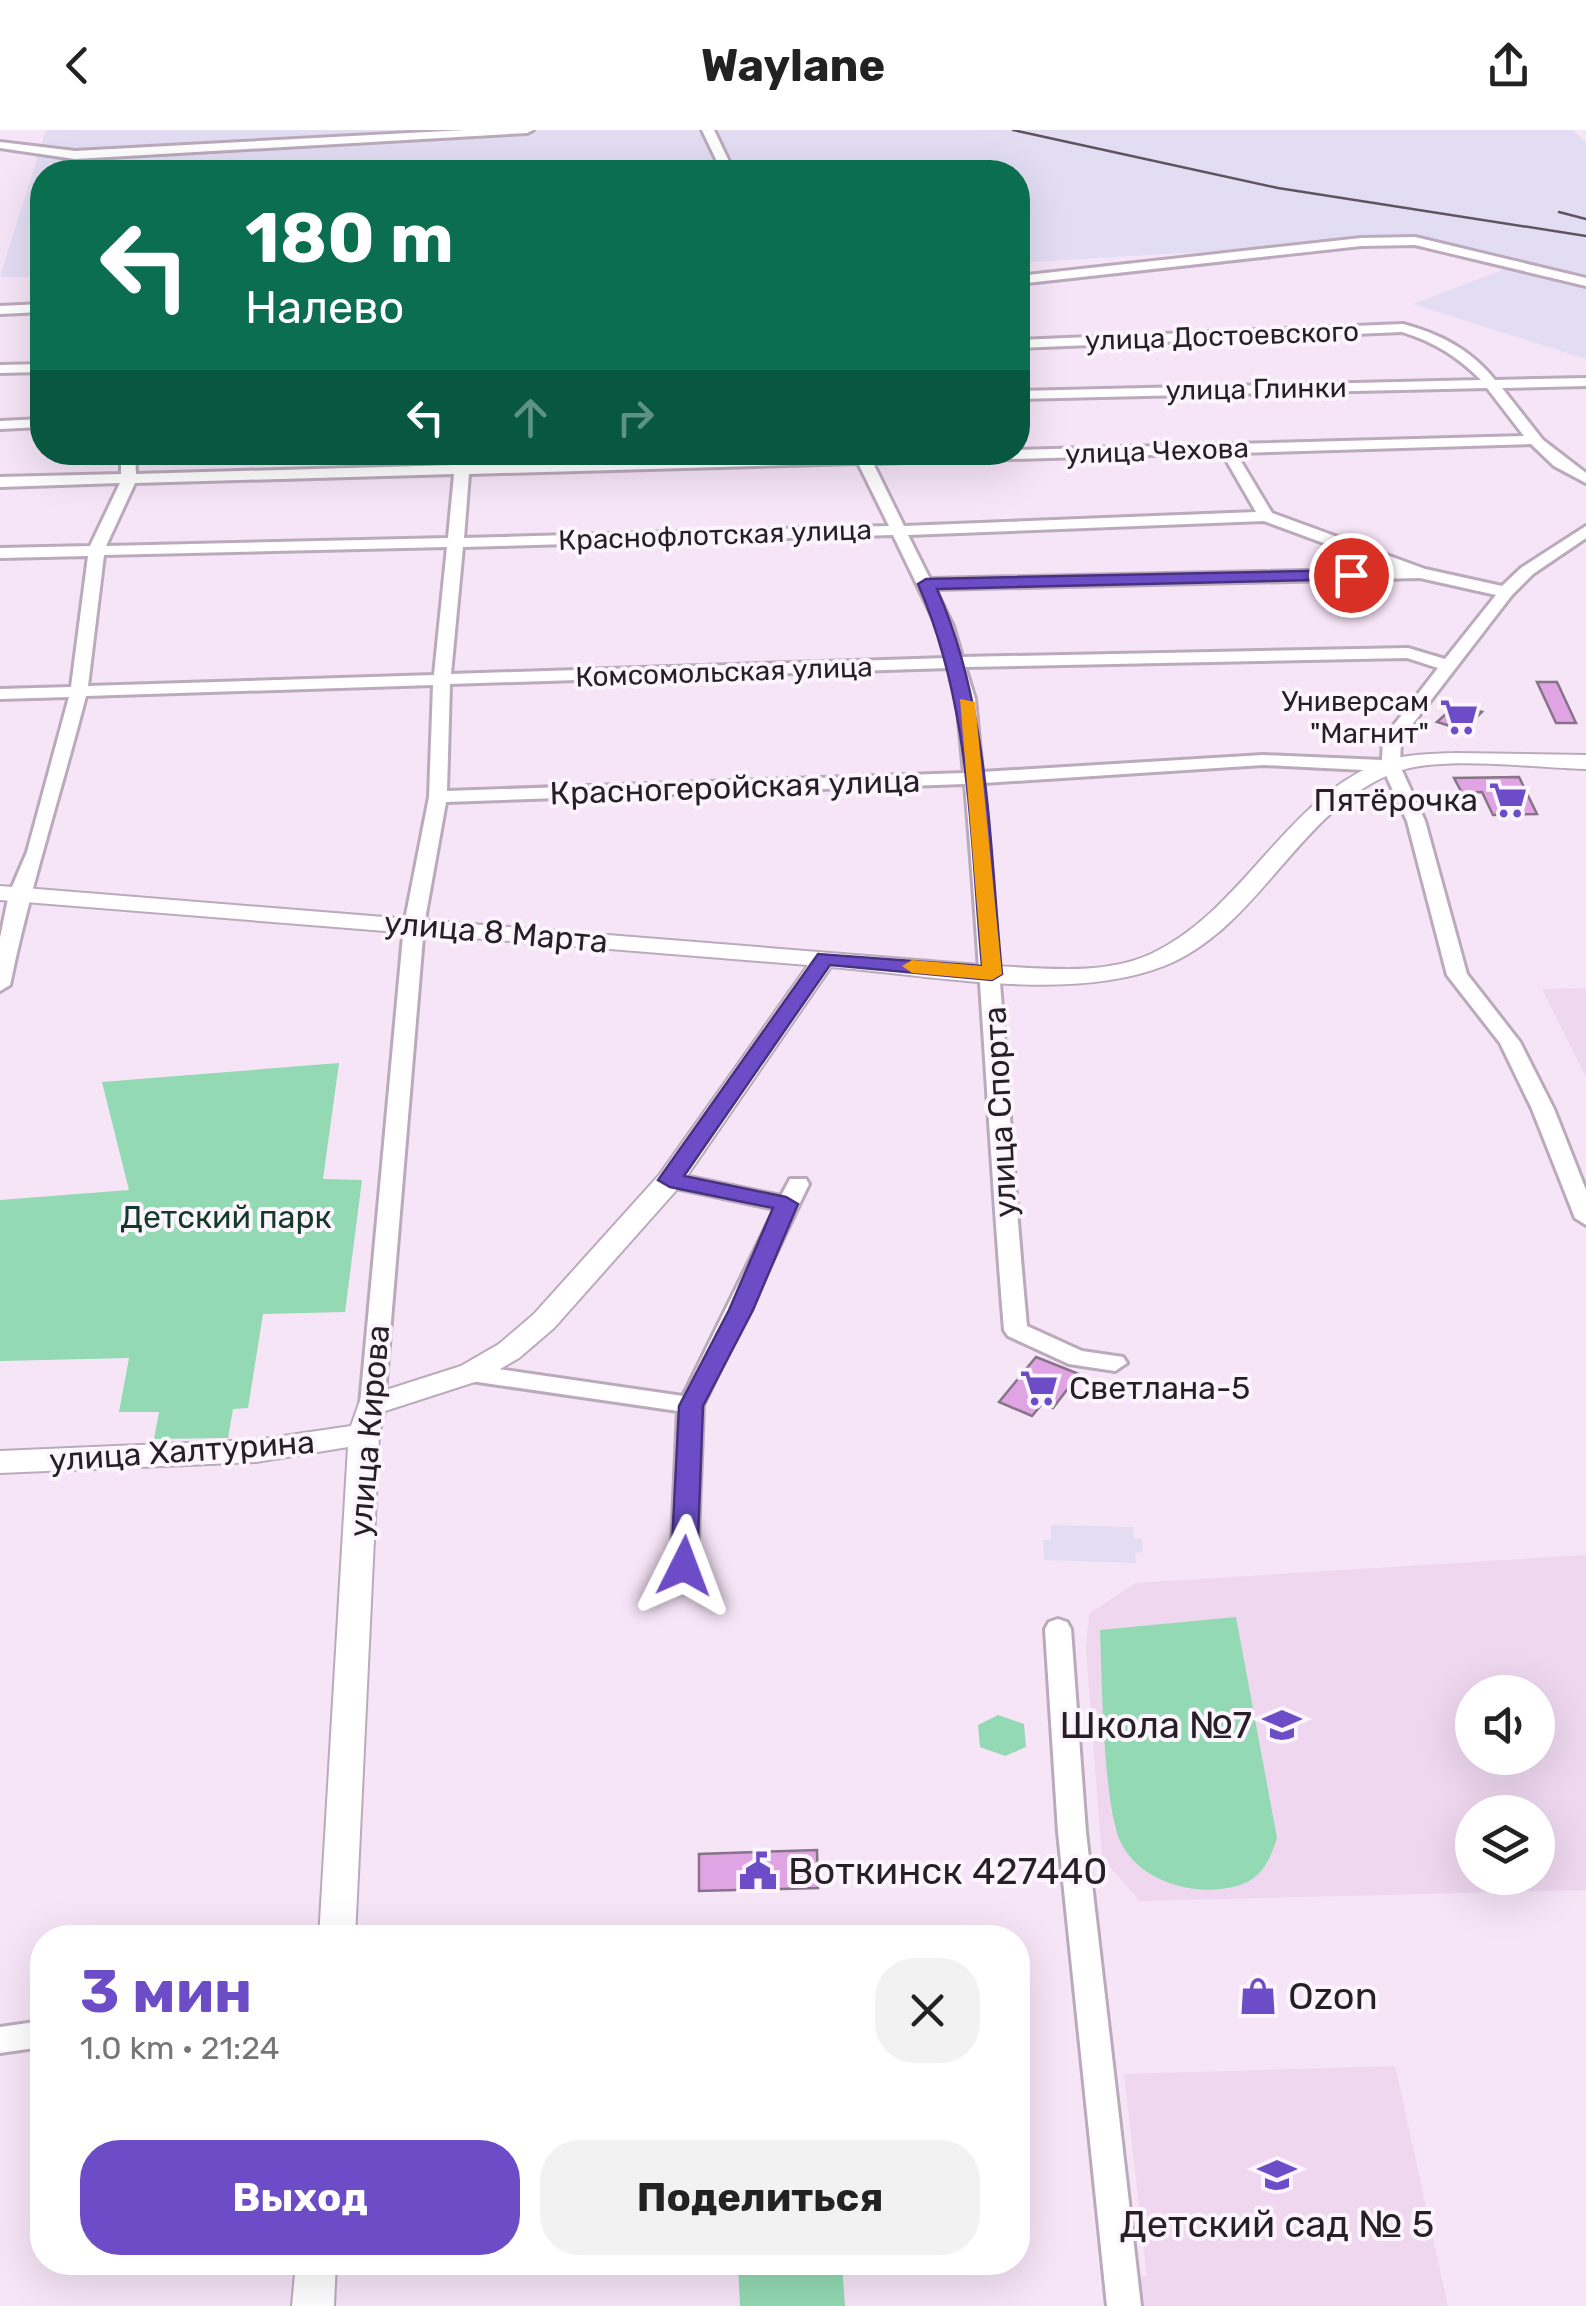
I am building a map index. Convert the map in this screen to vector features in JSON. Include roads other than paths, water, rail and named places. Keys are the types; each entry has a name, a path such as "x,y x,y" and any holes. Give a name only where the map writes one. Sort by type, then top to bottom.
{"main road":[{"path":"1391,766 1455,761 1586,762"},
{"name":"улица 8 Марта","path":"10,893 992,974 1080,976 1161,960 1221,921 1330,804 1391,766"},
{"name":"улица Халтурина","path":"0,1462 256,1451 368,1419 471,1373 509,1351 544,1321 616,1246 670,1180 825,959"},
{"name":"улица Кирова","path":"338,1925 368,1419"},
{"path":"313,2306 315,2275"}],"street":[{"path":"0,145 74,155 527,130"},
{"path":"708,130 722,160"},
{"path":"1030,279 1361,242 1415,241 1586,282"},
{"path":"0,310 30,309"},
{"name":"улица Достоевского","path":"1030,344 1403,328 1426,333 1468,358 1494,384"},
{"path":"0,369 30,368"},
{"name":"улица Глинки","path":"1030,395 1586,382"},
{"path":"1494,384 1554,461 1586,479"},
{"path":"0,425 30,424"},
{"name":"улица Чехова","path":"1030,452 1534,440"},
{"path":"1227,448 1266,516"},
{"path":"0,986 10,893 36,852 78,692 98,550 129,478 128,465"},
{"name":"улица Чехова","path":"0,482 401,465"},
{"name":"улица Кирова","path":"368,1419 414,925 438,797 442,682 464,465"},
{"name":"улица Спорта","path":"867,465 926,584 958,663 976,777 992,974 998,1128 1016,1330 1076,1358 1115,1363"},
{"name":"Краснофлотская улица","path":"0,553 456,543 1266,516 1420,573"},
{"path":"1586,531 1527,570 1506,592 1392,739 1391,766 1416,821 1457,976 1510,1042 1543,1109 1586,1218"},
{"path":"926,584 1420,573 1506,592"},
{"name":"Комсомольская улица","path":"0,694 958,663 1408,653 1446,665"},
{"name":"Красногеройская улица","path":"438,797 976,777 1263,760 1391,766"},
{"path":"670,1180 792,1194 741,1310 691,1406 684,1566"},
{"path":"471,1373 691,1406"},
{"path":"1058,1630 1072,1832 1124,2306"},
{"path":"0,2040 30,2036"}],"railway":[{"path":"1013,130 1278,188 1586,236"},
{"path":"1559,212 1586,219"}],"place":[{"name":"Универсам \"Магнит\"","path":"1459,717"},
{"name":"Пятёрочка","path":"1508,800"},
{"name":"Светлана-5","path":"1039,1388"},
{"name":"Школа №7","path":"1282,1725"},
{"name":"Воткинск 427440","path":"758,1871"},
{"name":"Ozon","path":"1258,1996"},
{"name":"Детский сад № 5","path":"1277,2175"}],"park label":[{"name":"Детский парк","path":"226,1217"}]}
